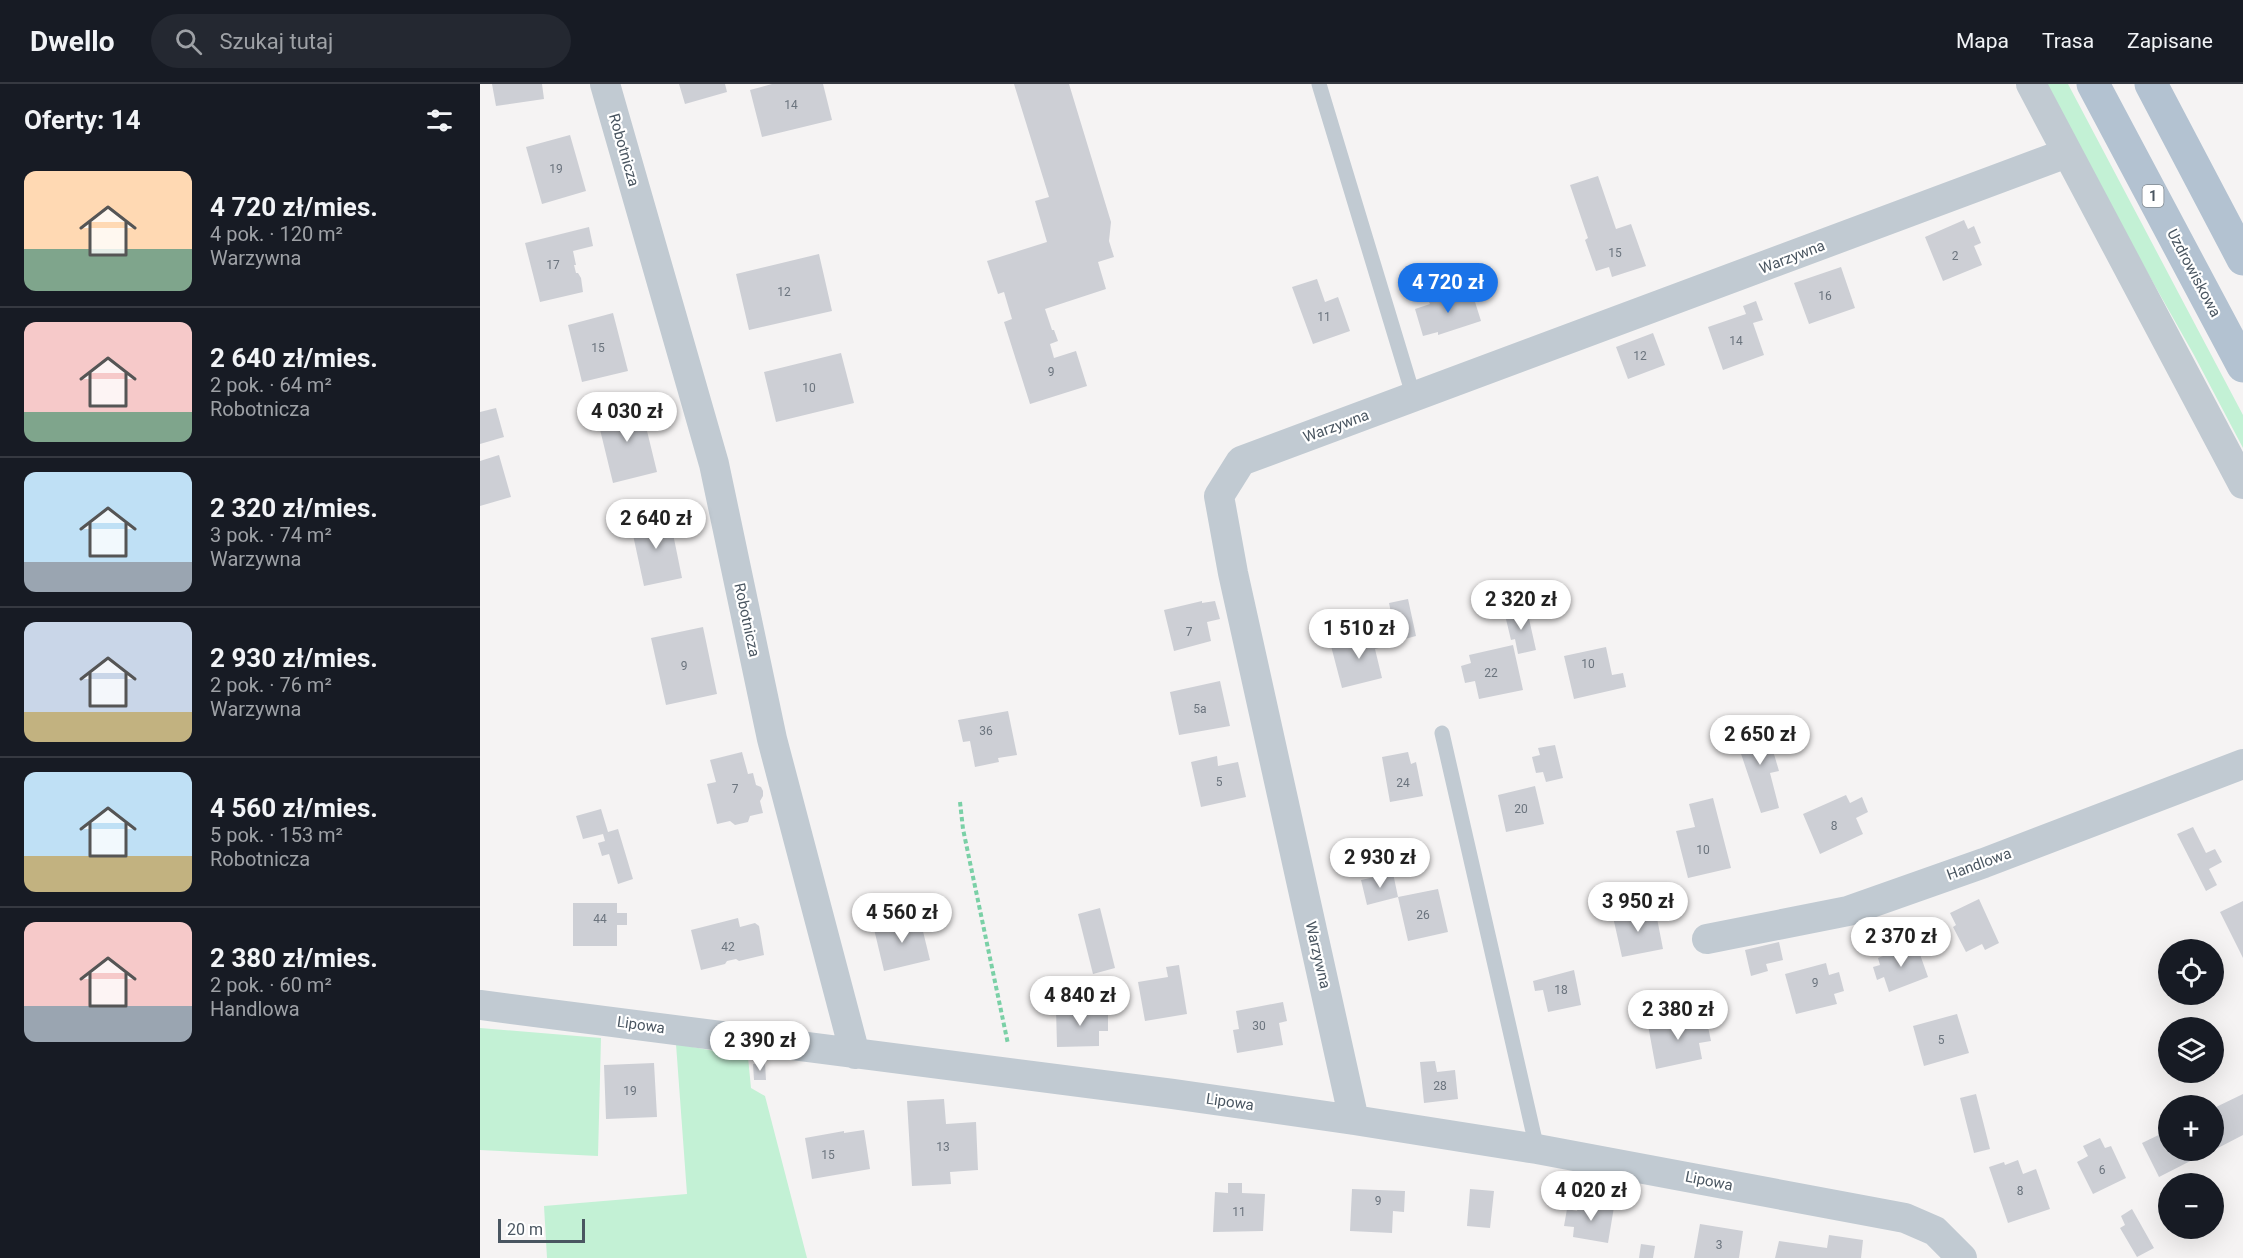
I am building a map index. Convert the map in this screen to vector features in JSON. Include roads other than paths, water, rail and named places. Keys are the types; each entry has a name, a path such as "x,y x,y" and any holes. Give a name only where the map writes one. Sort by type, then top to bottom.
{"main road":[{"name":"Uzdrowiskowa","path":"2093,84 2243,366"},
{"path":"2151,84 2243,259"}],"street":[{"name":"Robotnicza","path":"605,84 714,464 772,740 855,1054"},
{"path":"2031,84 2243,484"},
{"name":"Warzywna","path":"1354,1120 1233,573 1219,496 1242,461 2067,153"},
{"name":"Handlowa","path":"1707,939 1848,911 1984,863 2243,764"},
{"name":"Lipowa","path":"480,1005 1354,1120 1537,1149 1905,1218 1935,1231 1962,1258"}],"lane":[{"path":"1319,84 1414,398"},
{"path":"1443,733 1537,1149"}]}
